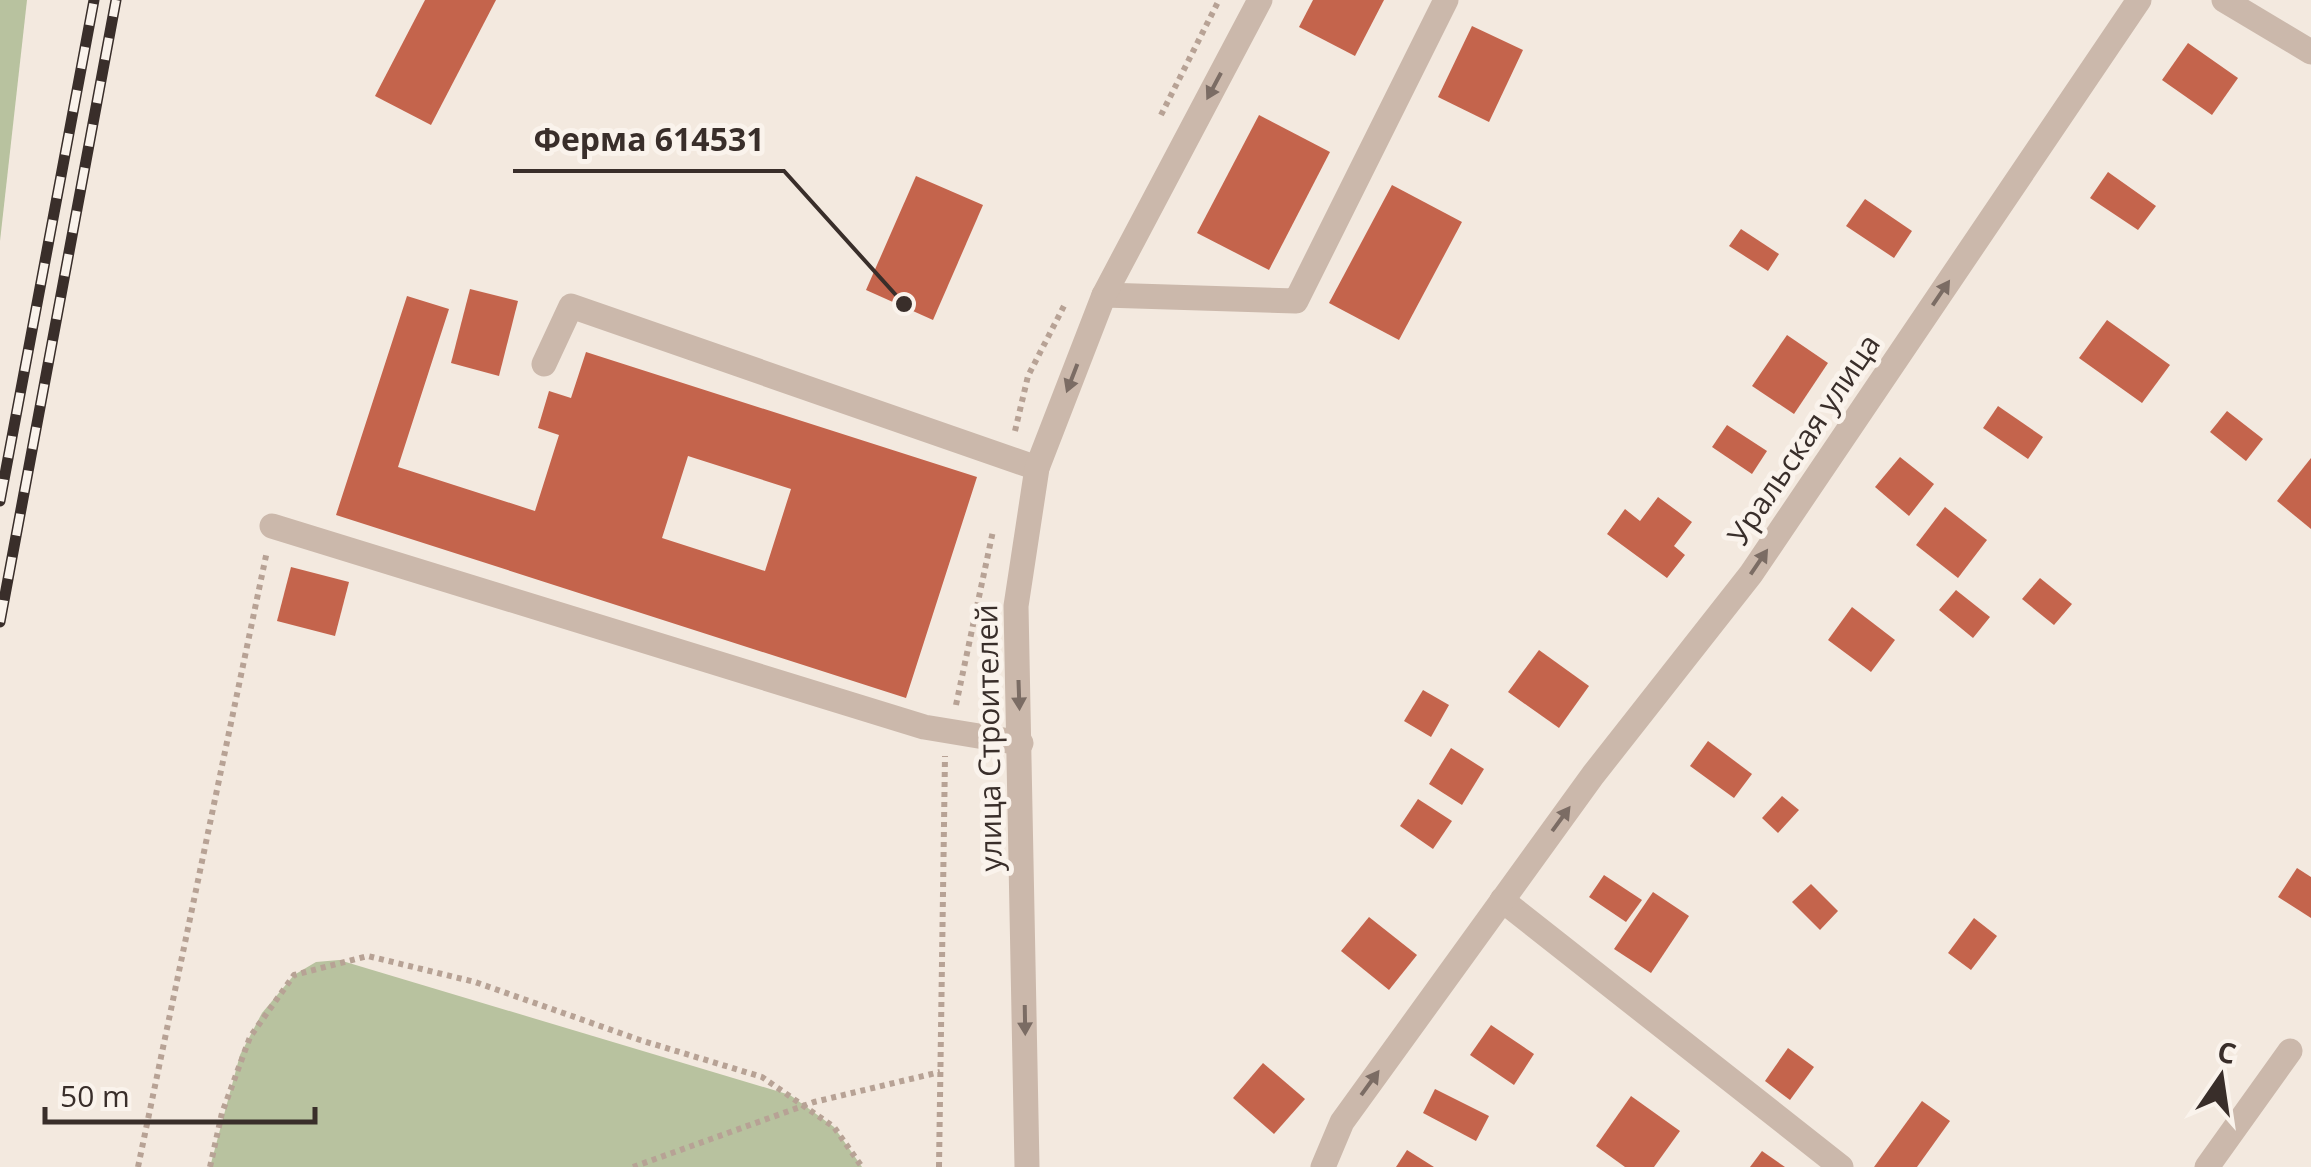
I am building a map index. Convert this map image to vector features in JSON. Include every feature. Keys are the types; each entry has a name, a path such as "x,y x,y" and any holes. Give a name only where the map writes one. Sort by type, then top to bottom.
{"street":[{"name":"улица Строителей","path":"1028,1167 1016,606 1036,468 1104,295 1260,0"},
{"path":"1104,295 1296,302 1446,0"},
{"name":"Уральская улица","path":"1322,1167 1342,1122 1593,774 1751,574 2139,0"},
{"path":"2224,0 2311,52"},
{"path":"544,364 571,306 1036,468"},
{"path":"272,526 924,727 1021,743"},
{"path":"1502,900 1841,1167"},
{"path":"2207,1167 2290,1050"}],"path":[{"path":"138,1167 272,526"},
{"path":"210,1167 222,1114 250,1037 294,975 368,956 475,982 640,1040 762,1077 834,1128 862,1167"},
{"path":"632,1167 802,1106 940,1072"}],"green space":[{"path":"0,0 27,0 0,241"},
{"path":"339,960 790,1095 834,1127 862,1167 210,1167 240,1055 262,1013 294,975 316,962"}],"building":[{"path":"425,0 496,0 431,125 375,96"},
{"path":"1313,0 1384,0 1355,56 1299,27"},
{"path":"1472,26 1523,50 1489,122 1438,97"},
{"path":"2188,43 2238,78 2212,115 2162,80"},
{"path":"1259,115 1330,152 1269,270 1197,233"},
{"path":"2108,172 2156,206 2138,230 2090,198"},
{"path":"916,176 983,205 933,320 866,290"},
{"path":"1392,185 1462,222 1399,340 1329,303"},
{"path":"1865,199 1912,231 1894,258 1846,226"},
{"path":"1741,229 1779,254 1768,271 1729,246"},
{"path":"470,289 518,301 499,376 451,363"},
{"path":"407,296 449,309 398,467 535,511 559,435 538,428 549,391 571,398 586,352 977,477 906,698 336,515","holes":["688,456 791,489 765,571 662,538"]},
{"path":"2107,320 2170,365 2142,403 2079,358"},
{"path":"1787,335 1828,363 1794,414 1752,386"},
{"path":"1998,406 2043,437 2028,459 1983,428"},
{"path":"2227,411 2263,439 2246,461 2210,432"},
{"path":"1727,425 1767,451 1752,474 1712,447"},
{"path":"1900,457 1934,484 1909,516 1875,487"},
{"path":"2311,458 2311,529 2277,501"},
{"path":"1658,497 1692,522 1674,546 1685,555 1667,578 1607,534 1625,509 1640,521"},
{"path":"1945,507 1987,540 1958,578 1916,545"},
{"path":"291,567 349,582 335,636 277,621"},
{"path":"2040,578 2072,604 2054,625 2022,599"},
{"path":"1956,590 1990,617 1973,638 1939,610"},
{"path":"1852,607 1895,640 1871,672 1828,640"},
{"path":"1539,650 1589,686 1559,728 1508,692"},
{"path":"1423,690 1449,705 1431,737 1404,721"},
{"path":"1708,741 1752,774 1734,798 1690,766"},
{"path":"1451,748 1484,769 1462,805 1429,784"},
{"path":"1782,796 1799,810 1778,833 1762,818"},
{"path":"1418,799 1452,821 1433,849 1400,826"},
{"path":"2297,868 2311,877 2311,918 2278,897"},
{"path":"1604,875 1642,900 1626,922 1589,897"},
{"path":"1811,884 1838,911 1820,930 1792,902"},
{"path":"1653,892 1689,916 1651,973 1614,949"},
{"path":"1369,917 1417,955 1389,990 1341,951"},
{"path":"1974,918 1997,936 1971,970 1948,953"},
{"path":"1491,1025 1534,1054 1514,1085 1470,1055"},
{"path":"1788,1048 1814,1067 1790,1100 1765,1081"},
{"path":"1263,1063 1305,1099 1274,1134 1233,1098"},
{"path":"1435,1089 1489,1116 1476,1141 1423,1113"},
{"path":"1631,1096 1680,1131 1654,1167 1625,1167 1596,1146"},
{"path":"1922,1101 1950,1121 1917,1167 1874,1167"},
{"path":"1407,1150 1434,1167 1396,1167"},
{"path":"1762,1151 1785,1167 1750,1167"}],"railway":[{"path":"0,501 94,0"},
{"path":"0,622 116,0"}],"place":[{"name":"Ферма 614531","path":"904,304"}]}
